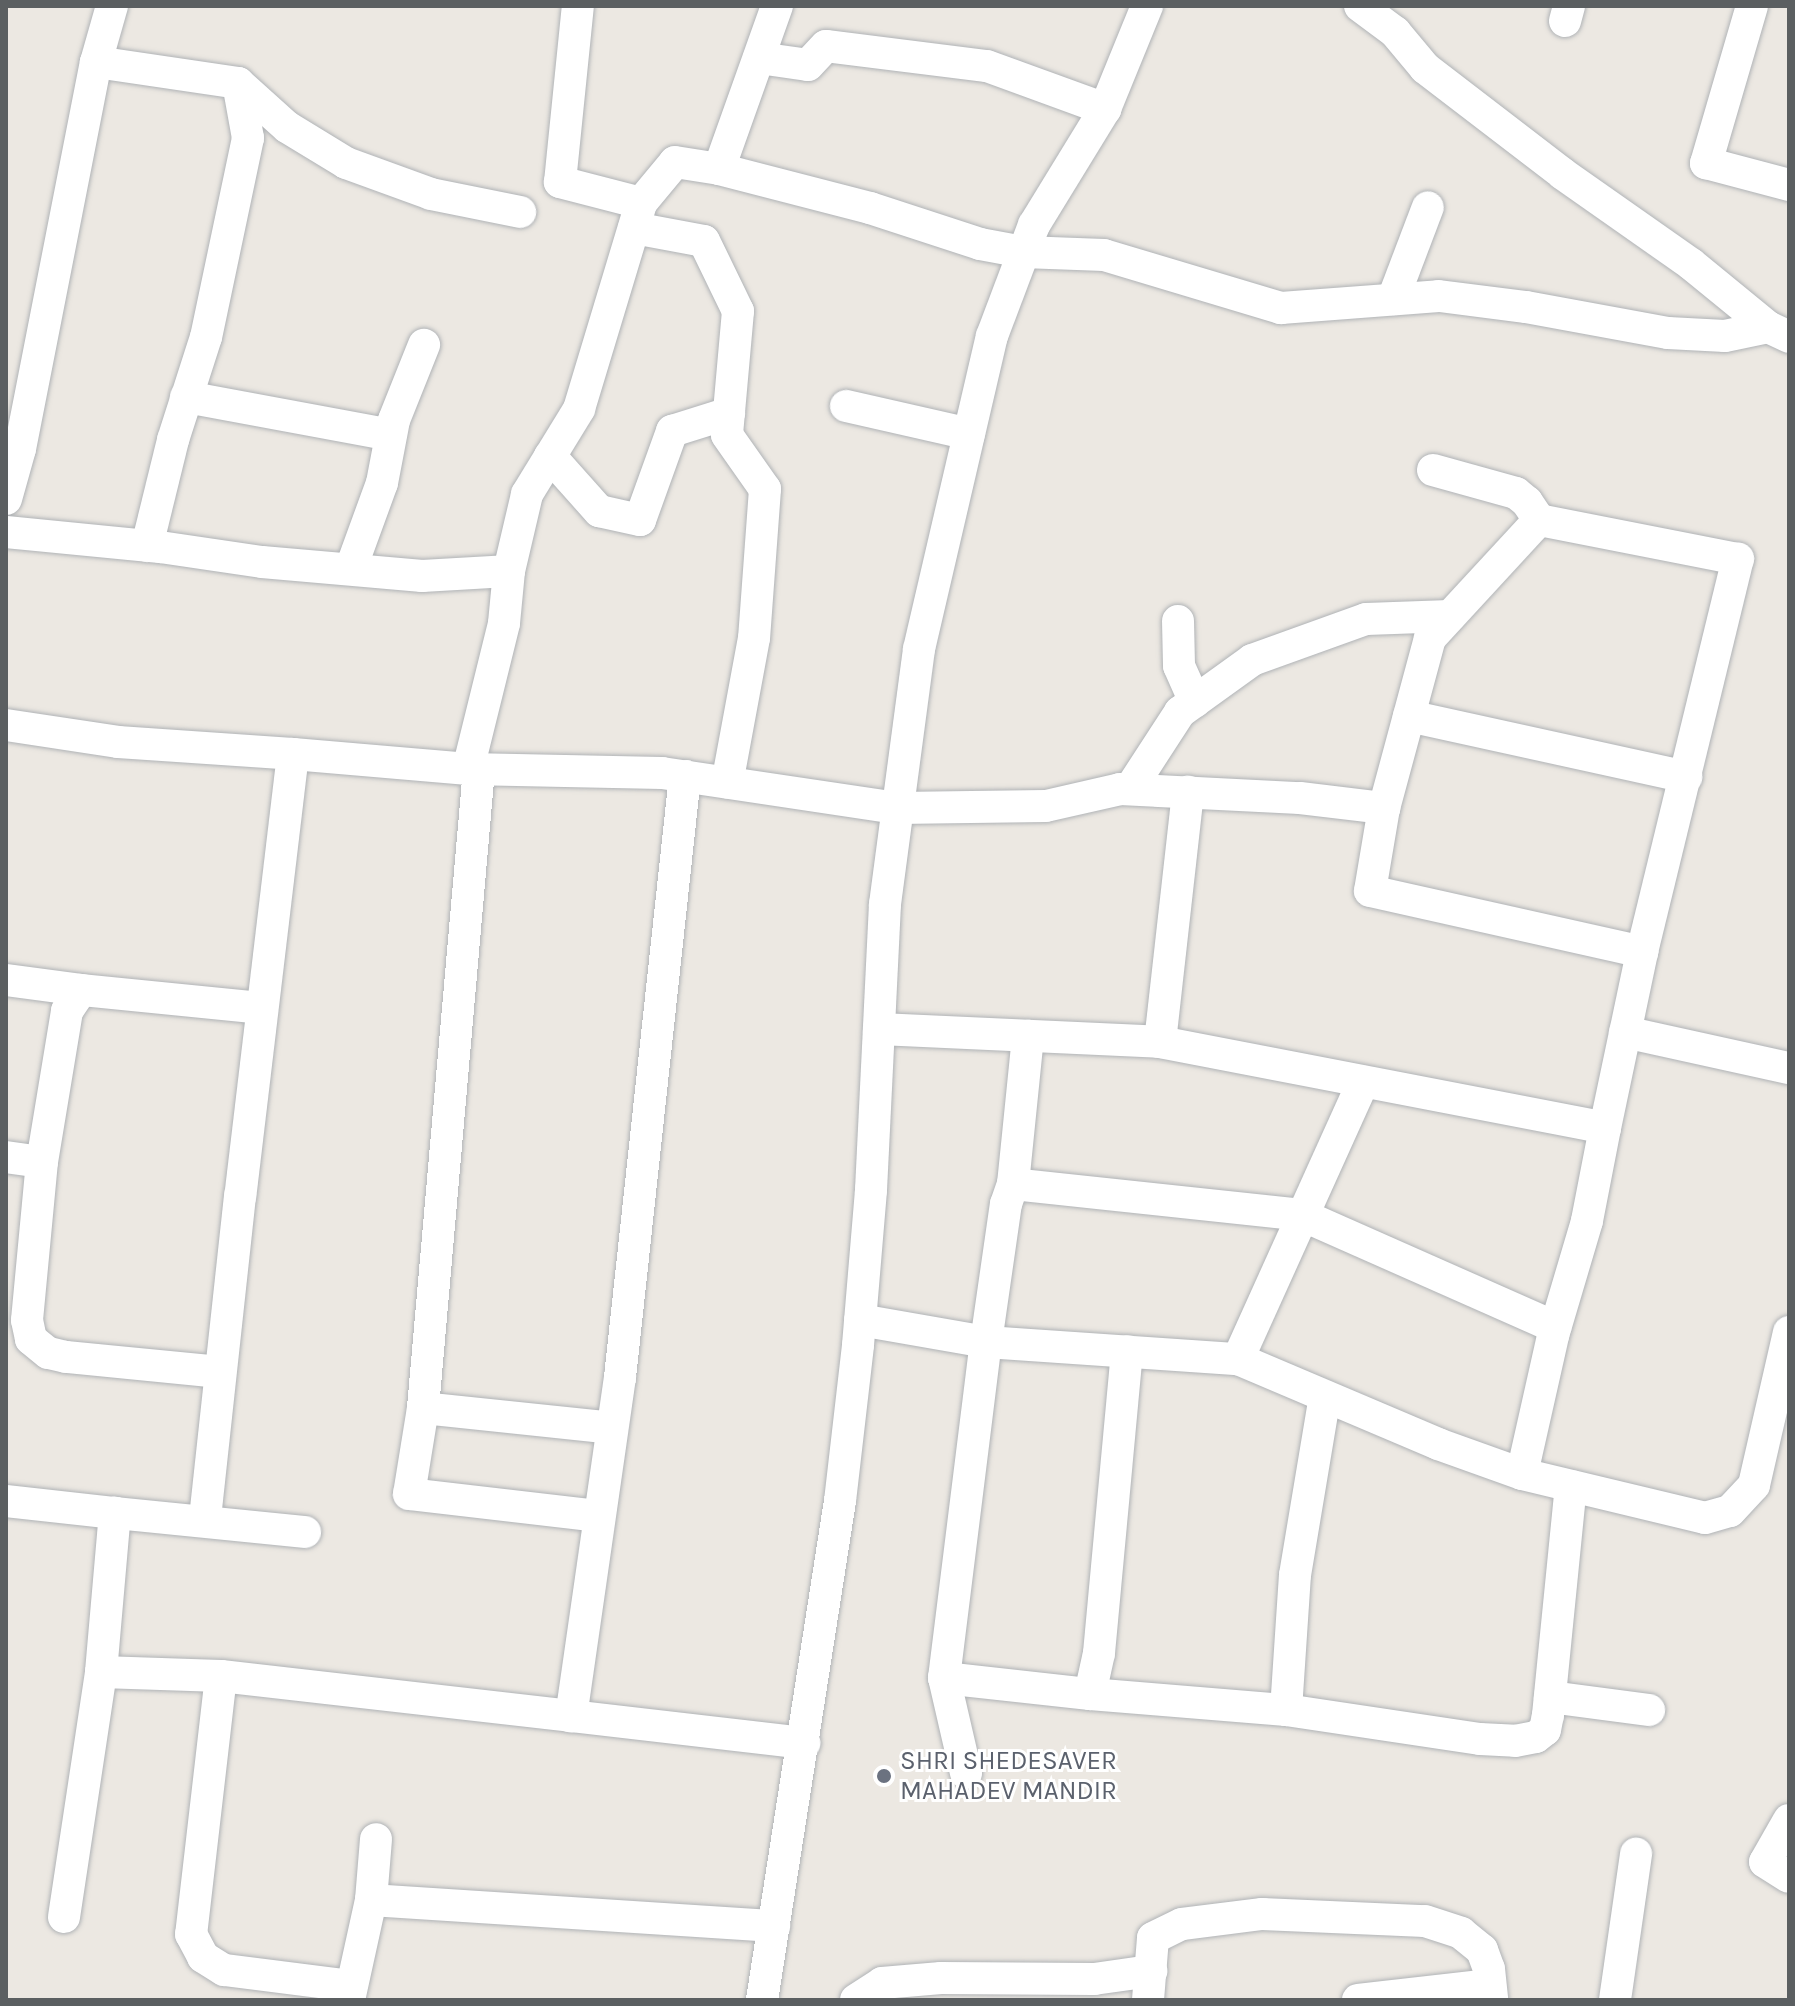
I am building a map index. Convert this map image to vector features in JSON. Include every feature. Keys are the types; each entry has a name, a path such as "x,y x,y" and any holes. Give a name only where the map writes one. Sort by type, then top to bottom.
{"street":[{"path":"6,499 20,449 96,62 112,6"},
{"path":"578,6 560,182 704,241 738,311 727,435 765,489 754,638 727,783"},
{"path":"719,169 777,6"},
{"path":"762,2000 840,1501 860,1320 885,904 919,649 992,336 1034,225 1105,109 1147,6"},
{"path":"1360,6 1400,19 1425,68 1778,332"},
{"path":"1752,6 1706,163 1789,185"},
{"path":"759,58 808,65 826,46 987,66 1105,109"},
{"path":"96,62 238,83 287,127 346,163 431,194 520,212"},
{"path":"147,546 186,397 206,337 248,138 238,83"},
{"path":"599,1516 409,1494 423,1408 473,769 504,623 509,571 527,494 579,409 591,377 637,216 675,162 719,169 857,205 980,244 1023,252 1104,255 1281,308 1439,296 1668,333 1725,336 1778,332"},
{"path":"1393,299 1428,207"},
{"path":"351,568 382,483 391,435 424,345"},
{"path":"186,397 391,435"},
{"path":"846,406 969,434"},
{"path":"550,456 599,511 640,520 672,431 729,413"},
{"path":"1433,470 1516,493 1539,520 1738,559 1642,952 1587,1221 1555,1327 1522,1474"},
{"path":"1539,520 1430,638 1384,808 1370,891 1642,952"},
{"path":"6,532 147,546 262,562 422,576 509,571"},
{"path":"1130,789 1180,712 1252,660 1366,619 1450,616"},
{"path":"1178,621 1179,666 1195,702"},
{"path":"1409,716 1686,777"},
{"path":"6,725 118,742 473,769 685,776 897,808 1046,806 1130,789 1300,798 1384,808"},
{"path":"205,1520 293,754"},
{"path":"571,1716 612,1428 685,776"},
{"path":"1160,1042 1188,792"},
{"path":"6,980 262,1008"},
{"path":"81,990 67,1011 42,1162 27,1320 19,1337 48,1353 66,1357 220,1372"},
{"path":"879,1029 1160,1042 1605,1128"},
{"path":"1625,1032 1789,1068"},
{"path":"966,1773 944,1678 986,1342 1006,1204 1013,1184 1028,1036"},
{"path":"1238,1359 1363,1082"},
{"path":"6,1157 42,1162"},
{"path":"1013,1184 1302,1215 1555,1327"},
{"path":"860,1320 986,1342 1238,1359 1438,1444 1522,1474 1705,1518 1730,1511 1754,1485 1789,1332"},
{"path":"1090,1694 1099,1653 1127,1351"},
{"path":"1286,1710 1295,1575 1325,1396"},
{"path":"423,1408 612,1428"},
{"path":"944,1678 1286,1710 1480,1739 1515,1741 1536,1737 1545,1730 1550,1697 1571,1486"},
{"path":"6,1501 305,1532"},
{"path":"64,1917 101,1672 115,1513"},
{"path":"101,1672 221,1676 804,1743"},
{"path":"221,1676 191,1934 203,1957 224,1970 350,1993 371,1900 376,1839"},
{"path":"1550,1697 1649,1710"},
{"path":"1789,1820 1765,1862 1789,1877"},
{"path":"1615,2000 1636,1854"},
{"path":"371,1900 774,1926"},
{"path":"856,2000 882,1983 941,1978 1094,1979 1150,1985 1153,1938 1182,1924 1262,1914 1425,1921 1461,1933 1482,1950 1491,1992 1358,2000"}],"place":[{"name":"SHRI SHEDESAVER MAHADEV MANDIR","path":"884,1776"}]}
